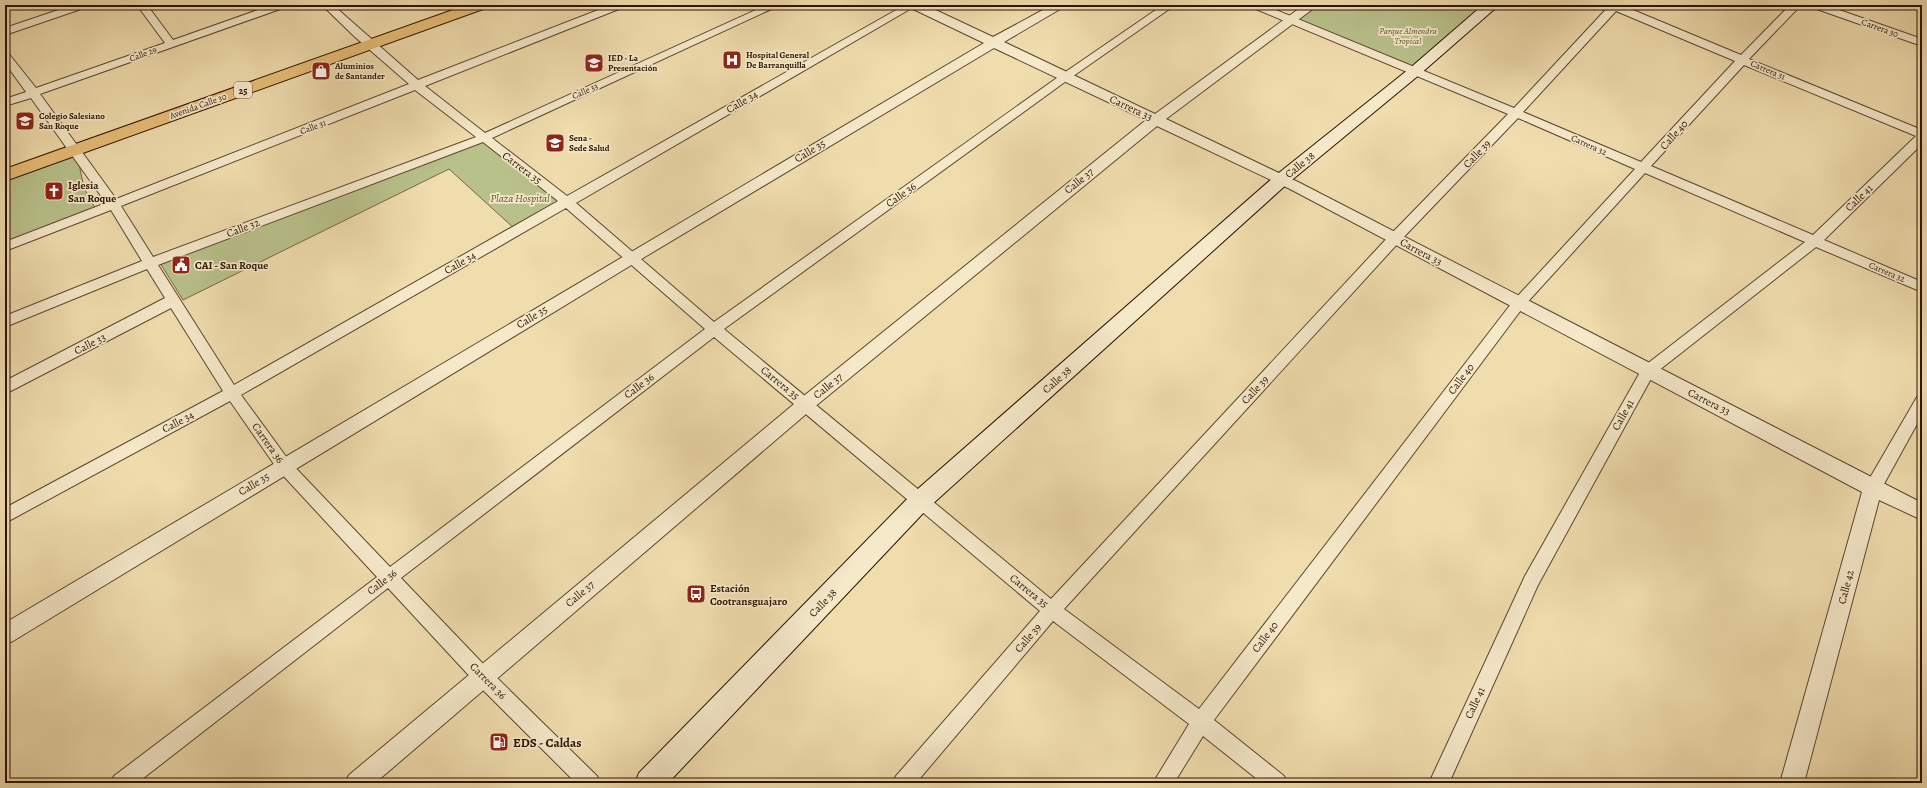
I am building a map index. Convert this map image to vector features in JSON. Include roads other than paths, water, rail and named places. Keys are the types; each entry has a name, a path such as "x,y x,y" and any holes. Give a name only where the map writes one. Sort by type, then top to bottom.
{"highway":[{"name":"Avenida Calle 30","path":"365,40 446,5"},
{"name":"Avenida Calle 30","path":"5,175 71,146 365,40 481,5"},
{"name":"Avenida Calle 30","path":"5,162 71,146"}],"main road":[{"name":"Calle 38","path":"649,783 920,501 1281,180 1414,72 1492,5"}],"street":[{"path":"5,32 83,5"},
{"path":"142,5 171,44"},
{"name":"Calle 29","path":"5,103 282,5"},
{"name":"Carrera 35","path":"327,5 418,86 567,202 714,329 1052,610 1201,722 1277,783"},
{"name":"Calle 31","path":"5,247 418,86 620,5"},
{"name":"Calle 33","path":"483,138 775,5"},
{"name":"Carrera 33","path":"913,5 1281,180 1873,488 1922,512"},
{"name":"Calle 34","path":"5,516 232,393 913,5"},
{"name":"Calle 35","path":"5,634 632,257 993,43 1061,5"},
{"name":"Calle 36","path":"121,783 388,577 714,329 1065,77 1170,5"},
{"name":"Carrera 32","path":"1255,5 1516,113 1922,287"},
{"name":"Calle 37","path":"357,783 806,404 1155,120 1312,5"},
{"name":"Calle 40","path":"1163,783 1201,722 1519,303 1644,169 1743,59 1796,5"},
{"name":"Carrera 30","path":"1815,5 1922,43"},
{"name":"Carrera 31","path":"1615,6 1922,135"},
{"name":"Calle 39","path":"904,783 1052,610 1395,238 1516,113 1615,6"},
{"name":"Carrera 36","path":"5,56 113,204 232,393 284,466 482,676 590,783"},
{"name":"Calle 41","path":"1438,783 1531,582 1648,371 1814,242 1922,135"},
{"name":"Calle 32","path":"5,322 150,263 483,138"},
{"name":"Calle 33","path":"5,388 174,300"},
{"name":"Calle 42","path":"1792,783 1873,488 1922,401"}],"place":[{"name":"Hospital General De Barranquilla","path":"732,60"},
{"name":"IED - La Presentación","path":"594,63"},
{"name":"Aluminios de Santander","path":"321,71"},
{"name":"Colegio Salesiano San Roque","path":"25,121"},
{"name":"Sena - Sede Salud","path":"555,143"},
{"name":"Iglesia San Roque","path":"54,191"},
{"name":"CAI - San Roque","path":"181,265"},
{"name":"Estación Cootransguajaro","path":"696,594"},
{"name":"EDS - Caldas","path":"499,742"}],"park label":[{"name":"Parque Almendra Tropical","path":"1408,36"},
{"name":"Plaza Hospital","path":"520,198"}]}
